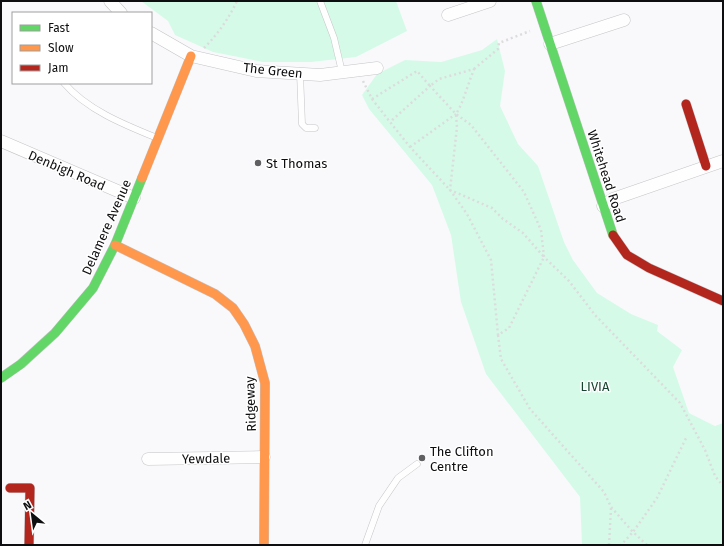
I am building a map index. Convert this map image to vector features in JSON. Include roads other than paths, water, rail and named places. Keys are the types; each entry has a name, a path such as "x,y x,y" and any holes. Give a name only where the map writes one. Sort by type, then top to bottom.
{"street":[{"path":"110,1 120,12"},
{"path":"448,15 490,1"},
{"name":"Whitehead Road","path":"536,1 612,234 627,255 649,268 723,301"},
{"path":"550,44 624,20"},
{"name":"The Green","path":"152,34 191,56 256,71 320,74 377,68"},
{"name":"Delamere Avenue","path":"1,378 21,364 55,333 93,288 115,245 191,56"},
{"path":"686,104 706,166"},
{"name":"Denbigh Road","path":"1,141 134,198"},
{"path":"603,206 613,199 723,161"},
{"name":"Ridgeway","path":"115,245 215,294 233,308 256,346 265,383 264,545"},
{"name":"Yewdale","path":"148,459 264,457"},
{"path":"10,488 30,488 29,545"}],"lane":[{"path":"320,1 334,38 342,72"},
{"path":"300,74 302,124 306,128 315,128"},
{"path":"65,84 74,95 110,117 158,139"},
{"path":"365,545 379,506 398,478 417,464"}],"place":[{"name":"St Thomas","path":"258,163"},
{"name":"The Clifton Centre","path":"422,458"}],"park label":[{"name":"LIVIA","path":"595,386"}]}
